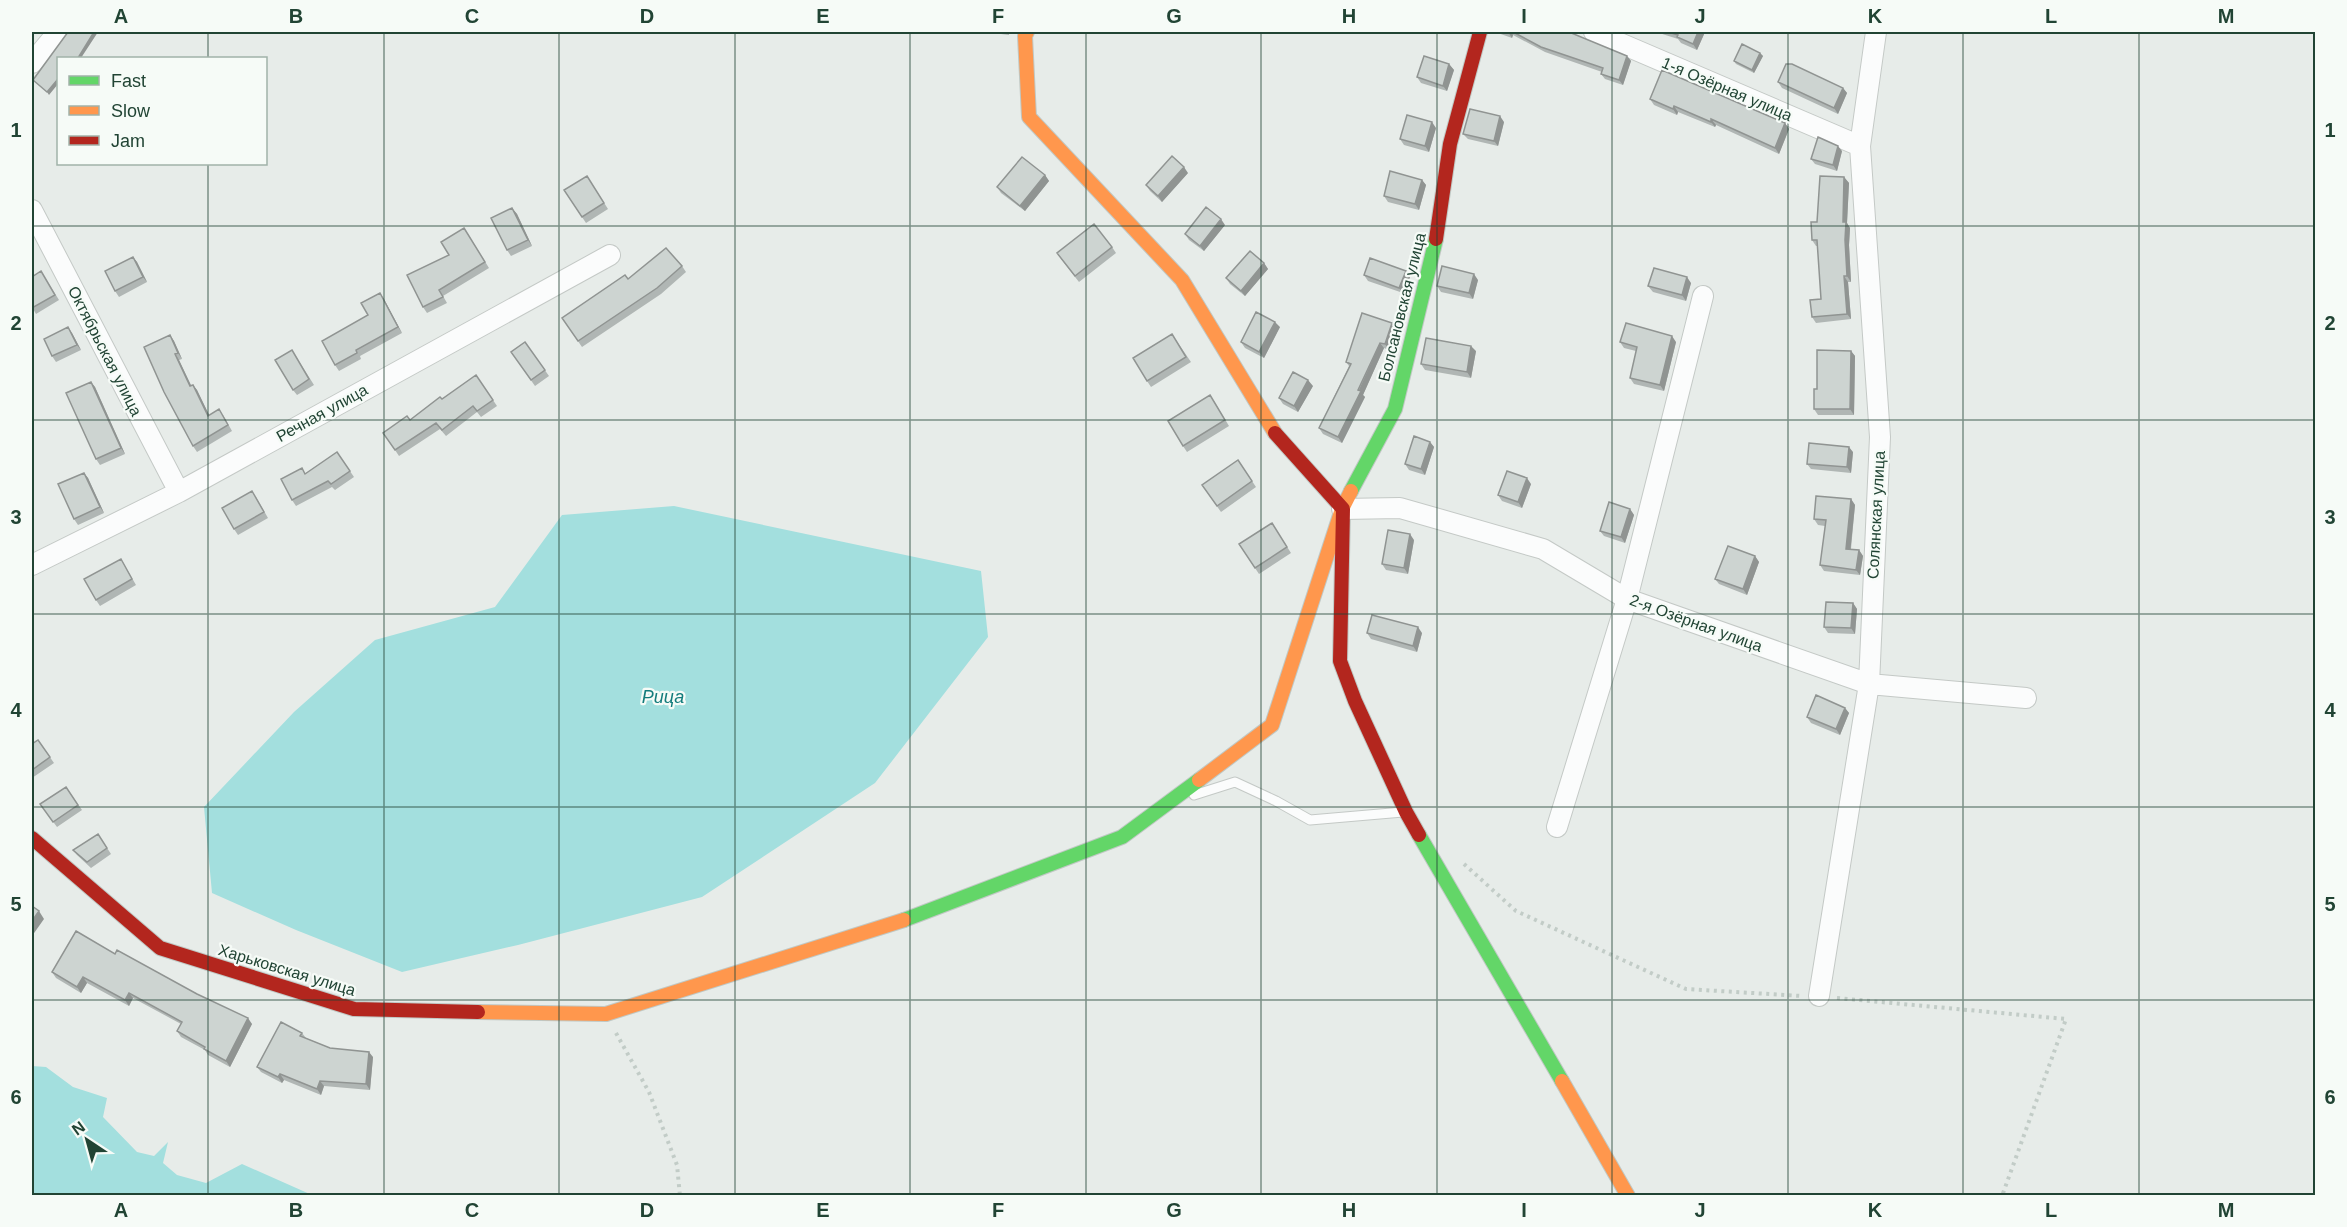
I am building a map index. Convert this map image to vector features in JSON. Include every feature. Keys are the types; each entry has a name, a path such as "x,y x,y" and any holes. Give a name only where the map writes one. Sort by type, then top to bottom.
{"street":[{"path":"32,63 58,32"},
{"path":"1027,32 1025,36 1029,117 1182,280 1275,434 1343,509 1340,661 1355,701 1406,812 1628,1196"},
{"name":"Болсановская улица","path":"1166,804 1272,725 1343,509 1395,409 1434,255 1450,144 1480,32"},
{"name":"1-я Озёрная улица","path":"1594,32 1860,146"},
{"name":"Солянская улица","path":"1819,996 1869,684 1880,436 1860,146 1876,32"},
{"name":"Октябрьская улица","path":"32,210 178,492"},
{"name":"Речная улица","path":"32,565 178,492 610,255"},
{"path":"1557,827 1627,599 1703,296"},
{"name":"2-я Озёрная улица","path":"1343,509 1400,508 1543,549 1627,599 1869,684 2026,698"},
{"name":"Харьковская улица","path":"32,838 160,948 354,1009 575,1016 606,1014 889,926 1122,837 1166,804"}],"lane":[{"path":"1166,804 1235,782 1310,820 1406,812"}],"path":[{"path":"1457,858 1516,911 1686,989 1819,996 2066,1019 2002,1196"},
{"path":"606,1014 649,1092 677,1165 680,1196"}],"water":[{"name":"Рица","path":"674,506 981,571 988,637 875,783 702,897 518,945 402,972 296,930 212,893 204,807 294,712 375,640 495,607 562,515"},
{"path":"32,1066 46,1067 73,1087 107,1098 103,1117 137,1152 154,1156 168,1142 163,1163 177,1175 206,1183 242,1164 312,1195 32,1195"}],"building":[{"path":"68,32 94,32 79,57 57,57 57,80 47,92 33,80"},
{"path":"1513,32 1569,32 1627,56 1619,80 1601,74 1603,68 1541,47"},
{"path":"1668,32 1698,32 1693,44"},
{"path":"1742,44 1760,53 1752,70 1734,61"},
{"path":"1424,56 1449,64 1443,86 1417,77"},
{"path":"1786,64 1792,64 1843,88 1834,108 1778,82"},
{"path":"1662,70 1785,123 1775,148 1711,119 1711,122 1674,106 1673,109 1650,99"},
{"path":"1470,109 1500,116 1494,141 1463,134"},
{"path":"1407,115 1432,122 1425,146 1400,139"},
{"path":"1818,137 1838,146 1833,165 1811,159"},
{"path":"1172,156 1184,167 1158,196 1146,185"},
{"path":"1022,157 1045,175 1020,206 997,187"},
{"path":"1390,171 1422,180 1415,204 1384,196"},
{"path":"587,176 604,203 582,217 564,190"},
{"path":"1820,176 1844,177 1843,222 1846,222 1847,276 1844,276 1847,314 1812,317 1810,300 1821,299 1817,240 1812,240 1811,222 1817,222"},
{"path":"1206,207 1221,219 1200,246 1185,234"},
{"path":"512,208 528,240 507,250 491,218"},
{"path":"1094,224 1112,247 1075,276 1057,253"},
{"path":"464,228 485,262 439,290 443,297 423,307 407,275 449,255 441,242"},
{"path":"666,248 682,266 657,288 578,341 562,318 625,275 628,279"},
{"path":"1250,251 1264,263 1241,291 1226,278"},
{"path":"133,257 143,277 115,291 105,271"},
{"path":"1370,258 1406,271 1399,288 1364,275"},
{"path":"1442,266 1474,274 1469,293 1437,286"},
{"path":"1654,268 1687,277 1682,295 1648,286"},
{"path":"41,271 55,295 32,308 32,277"},
{"path":"380,293 398,327 356,350 357,353 335,365 322,341 368,315 361,303"},
{"path":"1256,312 1275,322 1259,352 1241,342"},
{"path":"1362,313 1392,323 1385,344 1380,343 1358,390 1361,391 1338,437 1319,428 1351,364 1346,362"},
{"path":"1626,323 1672,336 1660,385 1630,378 1637,347 1620,342"},
{"path":"68,327 77,345 52,356 44,339"},
{"path":"1172,334 1186,357 1147,381 1133,358"},
{"path":"170,335 178,353 175,354 190,386 193,385 208,416 219,409 228,425 193,446 164,392 144,347"},
{"path":"1426,338 1471,346 1467,372 1421,364"},
{"path":"525,342 545,370 531,380 511,352"},
{"path":"292,350 309,379 293,390 275,360"},
{"path":"1817,350 1851,351 1850,409 1814,409 1814,389 1817,389"},
{"path":"1293,372 1308,380 1294,406 1279,398"},
{"path":"476,375 493,400 477,411 473,406 442,430 436,423 395,450 383,433 407,416 410,420 440,397 442,399"},
{"path":"91,382 121,448 96,459 66,393"},
{"path":"1210,395 1225,420 1183,446 1168,421"},
{"path":"1414,436 1430,442 1421,469 1405,464"},
{"path":"1809,443 1849,447 1847,467 1807,464"},
{"path":"337,452 350,471 331,484 328,481 292,500 281,479 302,468 305,474"},
{"path":"1238,460 1252,481 1217,506 1202,485"},
{"path":"1507,471 1527,478 1518,502 1498,495"},
{"path":"84,473 100,507 74,519 58,484"},
{"path":"252,491 264,512 234,529 222,508"},
{"path":"1816,496 1851,499 1846,549 1859,550 1856,570 1820,565 1826,520 1814,519"},
{"path":"1609,502 1630,509 1621,537 1600,531"},
{"path":"1272,523 1287,547 1255,568 1239,544"},
{"path":"1388,530 1410,534 1404,568 1382,564"},
{"path":"1728,546 1755,556 1743,589 1715,579"},
{"path":"121,559 132,579 96,600 84,579"},
{"path":"1826,602 1853,603 1851,628 1824,627"},
{"path":"1372,615 1418,627 1413,646 1367,633"},
{"path":"1816,695 1845,708 1836,729 1807,717"},
{"path":"38,740 50,757 32,770 32,744"},
{"path":"66,787 78,805 53,822 40,804"},
{"path":"98,834 107,848 87,862 73,850"},
{"path":"32,906 39,911 32,921"},
{"path":"76,931 115,954 117,950 197,994 248,1018 226,1061 177,1031 182,1022 129,993 125,1000 83,977 77,987 52,972"},
{"path":"281,1022 302,1033 300,1036 330,1048 369,1052 366,1084 320,1081 317,1089 280,1074 278,1077 257,1067"}],"traffic: fast":[{"path":"1351,491 1395,409 1436,239"},
{"path":"904,920 1122,837 1199,780"},
{"path":"1419,835 1562,1081"}],"traffic: slow":[{"path":"1027,32 1025,36 1029,117 1182,280 1275,433"},
{"path":"1199,780 1272,725 1342,509 1351,491"},
{"path":"478,1012 606,1014 904,920"},
{"path":"1562,1081 1628,1196"}],"traffic: jam":[{"path":"1436,239 1450,144 1480,32"},
{"path":"1275,433 1343,509 1340,661 1355,701 1406,812 1419,835"},
{"path":"32,838 160,948 354,1009 478,1012"}]}
